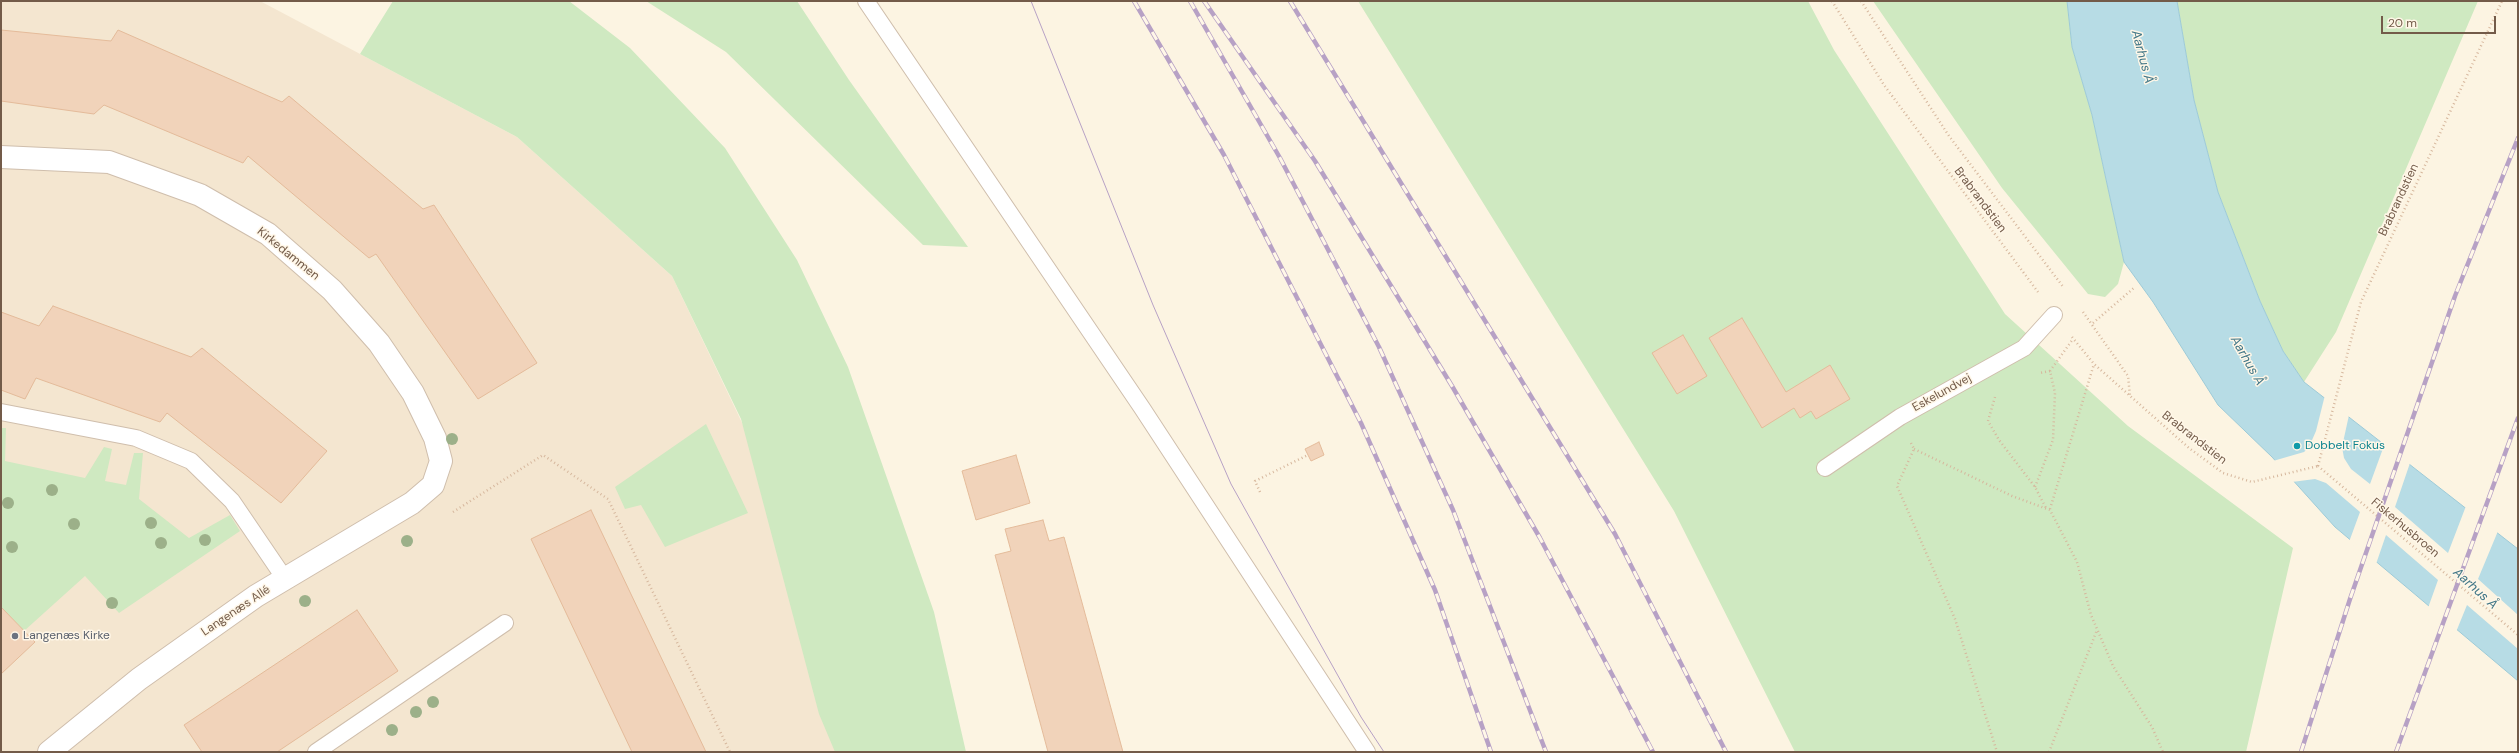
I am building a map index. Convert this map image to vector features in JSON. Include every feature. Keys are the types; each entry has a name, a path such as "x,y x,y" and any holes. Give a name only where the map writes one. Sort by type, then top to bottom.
{"street":[{"name":"Kirkedammen","path":"1,157 109,162 200,195 268,234 332,290 379,343 413,393 435,438 441,462 433,484"},
{"name":"Langenæs Allé","path":"49,752 139,679 256,596 412,502 433,484"}],"lane":[{"path":"866,1 1142,408 1367,752"},
{"name":"Eskelundvej","path":"1825,468 1900,417 2024,348 2054,315"},
{"path":"1,412 136,438 191,461 232,501 285,579"},
{"path":"316,752 505,623"}],"path":[{"name":"Brabrandstien","path":"1832,1 1884,85 2054,315 2094,364 2189,448 2223,473 2252,482 2318,466 2361,302 2502,1"},
{"path":"1861,1 1949,136 2065,290"},
{"path":"2093,323 2135,287"},
{"path":"2078,306 2093,323 2128,376 2130,396"},
{"path":"2036,374 2050,371 2074,339"},
{"path":"2048,509 2094,364"},
{"path":"2035,487 2053,440 2055,393 2050,371"},
{"path":"2000,393 1995,397 1988,421 1999,440 2035,487 2077,562 2097,630 2112,666 2152,727 2163,752"},
{"path":"1900,417 1914,449 2012,496 2048,509"},
{"path":"1914,449 1897,486 1955,619 1997,752"},
{"path":"453,512 543,455 608,499 730,752"},
{"path":"1260,492 1255,481 1308,455"},
{"name":"Fiskerhusbroen","path":"2318,466 2518,635"},
{"path":"2049,752 2097,630"}],"shaded area":[{"path":"1,1 260,1 517,137 672,276 899,752 1,752"}],"green space":[{"path":"393,1 569,1 630,48 725,148 797,260 848,367 934,612 966,752 835,752 819,714 741,419 672,276 517,137 360,54"},
{"path":"646,1 797,1 849,80 968,247 923,245 726,52"},
{"path":"1358,1 1808,1 1834,50 2005,314 2128,426 2293,548 2246,752 1795,752 1674,511"},
{"path":"1873,1 2067,1 2072,47 2092,115 2124,262 2118,284 2105,297 2088,294 2002,188"},
{"path":"2177,1 2478,1 2336,332 2304,382 2283,351 2260,301 2218,192 2194,100"},
{"path":"706,424 748,513 665,547 641,505 625,509 615,487"},
{"path":"1,428 6,428 5,461 85,478 104,447 112,449 105,481 126,485 134,453 143,453 139,499 189,538 230,515 240,531 119,613 85,576 24,631 1,607"}],"water":[{"name":"Aarhus Å","path":"2067,1 2177,1 2194,100 2218,192 2260,301 2283,351 2304,382 2518,549 2518,681 2335,527 2272,457 2218,405 2153,302 2124,262 2092,115 2072,47"}],"pier":[{"path":"2325,395 2349,415 2342,447 2344,458 2351,469 2370,484 2385,443 2410,463 2395,507 2448,553 2466,506 2498,531 2478,579 2518,615 2518,649 2467,605 2456,632 2428,608 2438,580 2386,535 2376,564 2349,542 2360,512 2326,483 2315,479 2292,482 2273,461 2304,452 2309,447 2316,431"}],"building":[{"path":"1,30 111,41 118,30 282,102 289,96 423,209 434,205 537,363 478,399 376,254 369,258 248,156 243,163 104,105 94,114 1,101"},
{"path":"53,306 191,357 202,348 327,451 281,503 167,413 160,422 36,378 25,399 1,390 1,312 39,326"},
{"path":"1742,318 1786,392 1830,365 1850,399 1816,419 1811,411 1800,418 1794,408 1762,428 1709,338"},
{"path":"1683,335 1707,376 1677,394 1652,353"},
{"path":"1319,442 1324,455 1311,461 1305,449"},
{"path":"1016,455 1030,503 976,520 962,471"},
{"path":"591,510 706,752 632,752 531,539"},
{"path":"1043,520 1049,541 1064,537 1123,752 1048,752 995,555 1011,551 1005,529"},
{"name":"Langenæs Kirke","path":"1,607 35,642 1,674"},
{"path":"357,610 398,671 277,752 202,752 184,725"}],"tram line":[{"path":"1031,1 1153,305 1231,484 1361,717 1384,752"}],"railway":[{"path":"1134,1 1224,155 1361,423 1435,590 1491,752"},
{"path":"1190,1 1280,158 1379,347 1453,510 1546,752"},
{"path":"1204,1 1315,161 1452,386 1540,538 1653,752"},
{"path":"1290,1 1615,534 1726,752"},
{"path":"2301,752 2350,599 2455,296 2518,138"},
{"path":"2396,752 2518,418"}],"place":[{"name":"Dobbelt Fokus","path":"2297,446"},
{"name":"Langenæs Kirke","path":"15,636"}]}
